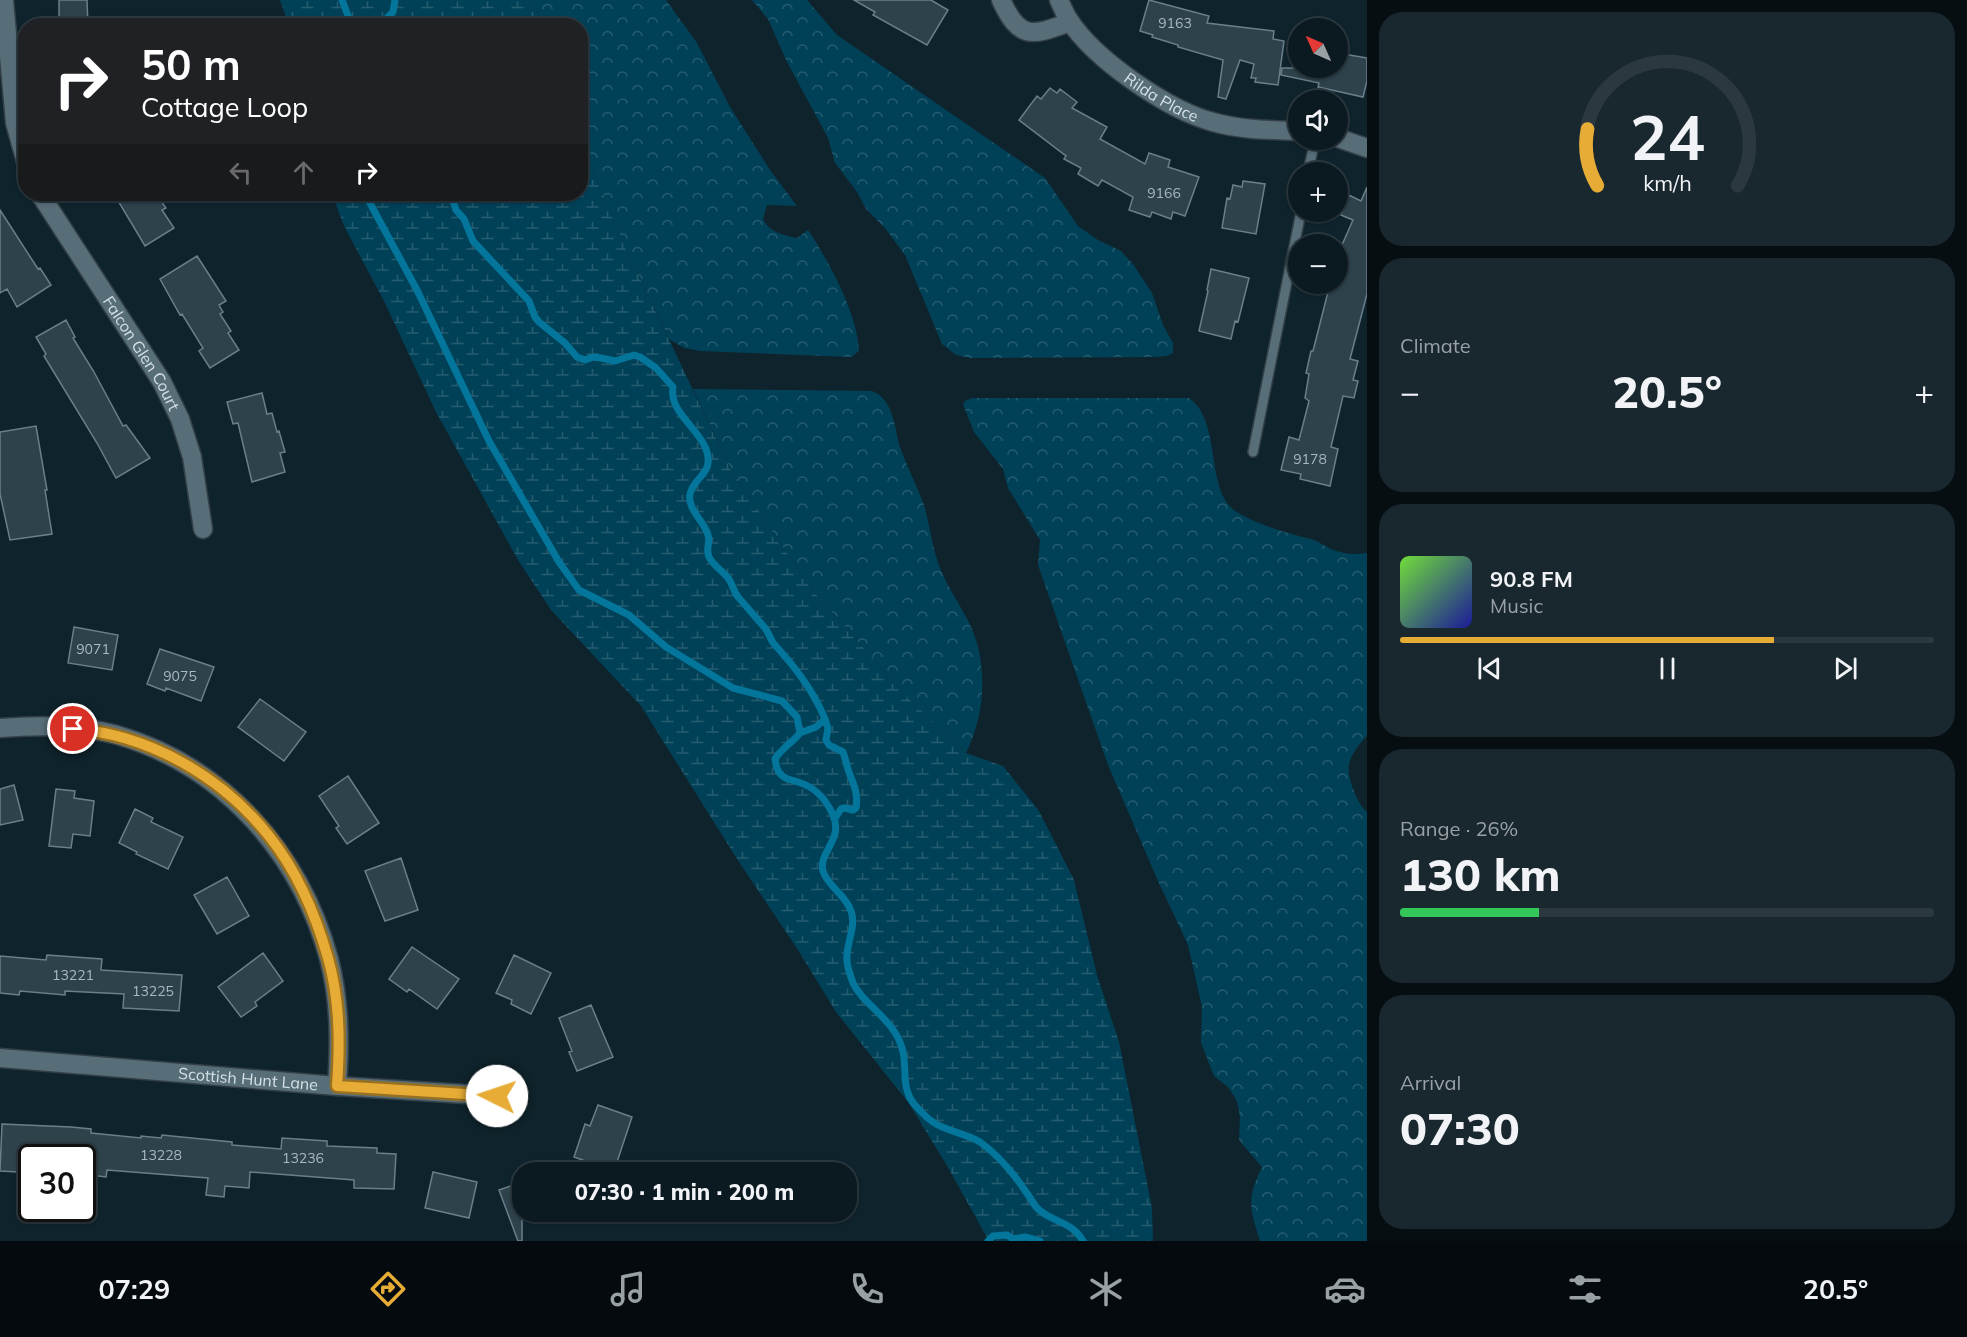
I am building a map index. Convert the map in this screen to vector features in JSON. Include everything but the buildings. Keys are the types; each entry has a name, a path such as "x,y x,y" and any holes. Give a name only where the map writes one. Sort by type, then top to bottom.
{"street":[{"path":"4,0 15,123 18,134"},
{"path":"1001,0 1012,22 1021,29 1033,33 1070,22"},
{"name":"Rilda Place","path":"1059,0 1070,22 1092,46 1116,68 1150,93 1187,114 1238,128 1288,130"},
{"path":"1348,141 1367,148"},
{"name":"Falcon Glen Court","path":"45,201 162,382 180,419 192,457 203,529"},
{"path":"0,728 38,726 91,730 116,735 147,746 183,764 210,781 242,807 269,836 293,872 315,919 329,960 337,1003 339,1047 337,1086"},
{"name":"Scottish Hunt Lane","path":"0,1058 337,1086 497,1096"}],"lane":[{"path":"1253,452 1299,222"}],"green space":[{"path":"280,0 534,0 539,18 286,18"},
{"path":"534,0 666,0 697,43 730,107 770,170 797,206 767,205 763,219 777,233 787,236 797,238 808,230 825,257 848,304 859,351 851,357 700,351 684,348 669,339 625,247 588,160 588,18 539,18"},
{"path":"752,0 807,0 837,35 1045,178 1078,226 1098,240 1121,251 1133,264 1152,293 1163,325 1173,343 1173,353 1155,357 970,358 956,355 942,344 905,255 885,228 866,209 857,192 835,163 828,138 786,60 768,19"},
{"path":"588,160 625,247 731,470 812,590 909,699 966,753 1003,766 1039,811 1074,880 1097,975 1119,1042 1152,1208 1153,1241 989,1241 908,1102 836,1012 641,706 551,610 518,560 436,412 384,301 344,226 335,201 588,201"},
{"path":"693,389 872,391 885,401 893,416 901,450 924,505 940,568 967,618 979,651 982,677 981,703 976,728 966,753 909,699 812,590 731,470"},
{"path":"972,398 1189,398 1199,409 1206,422 1219,486 1225,500 1234,510 1261,524 1314,540 1335,551 1349,554 1367,553 1367,736 1354,752 1349,764 1349,776 1360,803 1367,812 1367,1241 1260,1241 1251,1204 1262,1167 1239,1140 1240,1117 1237,1101 1228,1087 1214,1076 1201,1043 1202,1007 1188,945 1108,765 1038,565 1040,540 1008,488 1003,469 974,432 963,404"}],"waterway":[{"path":"342,0 349,18"},
{"path":"387,18 393,12 395,0"},
{"path":"369,201 417,290 489,441 559,562 579,590 629,615 666,647 733,688 782,701 797,717 800,733 775,759 777,768 785,778 815,790 833,815 836,824 835,832 822,864 825,877 849,905 851,911 853,923 847,955 848,969 858,991 893,1029 898,1038 904,1055 907,1090 914,1104 935,1123 975,1139 987,1147 1011,1172 1036,1207 1073,1229 1083,1241"},
{"path":"453,201 473,241 529,301 539,322 565,343 577,357 585,360 593,357 615,361 634,355 656,368 673,387 675,404 702,441 708,457 706,469 692,488 690,499 693,510 708,535 709,557 728,578 738,597 765,628 774,644 803,679 825,719 816,727 800,733"},
{"path":"825,719 828,728 826,740 829,745 843,752 856,795 856,808 841,809 835,818"},
{"path":"988,1241 993,1236 1007,1235 1013,1239 1025,1237 1040,1241"}],"route":[{"path":"73,729 116,735 147,746 183,764 210,781 242,807 269,836 293,872 315,919 329,960 337,1003 339,1047 337,1086 497,1096"}]}
